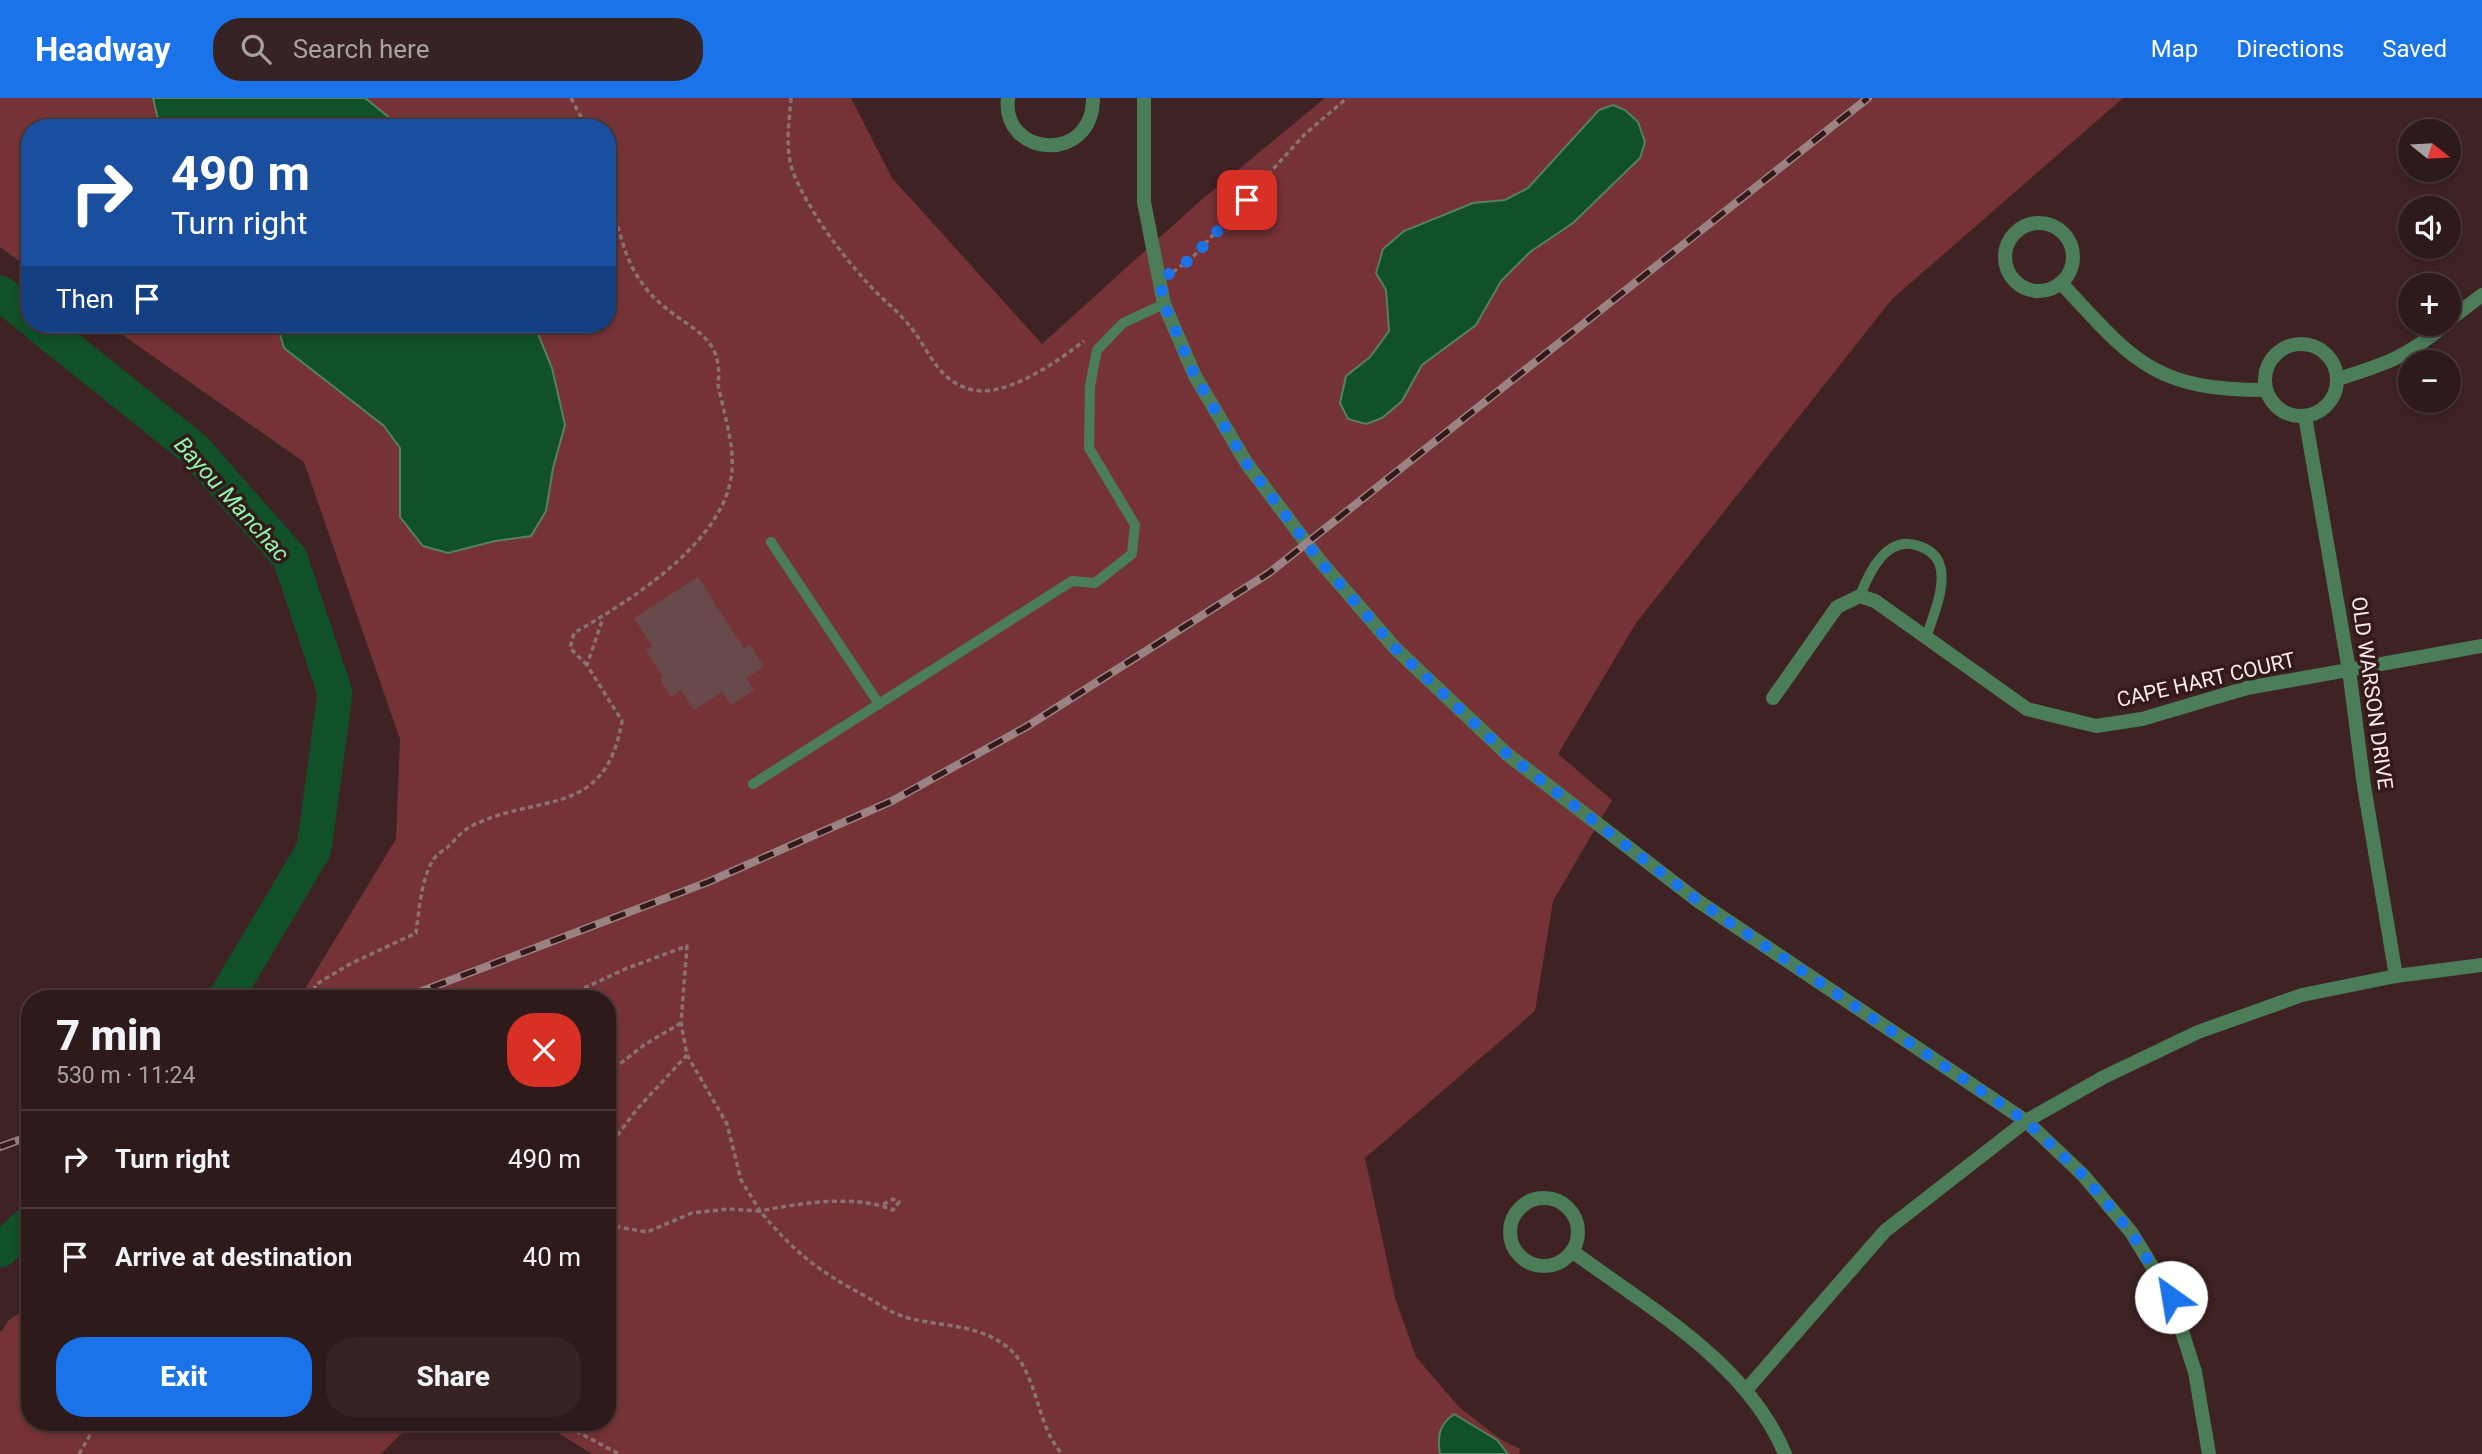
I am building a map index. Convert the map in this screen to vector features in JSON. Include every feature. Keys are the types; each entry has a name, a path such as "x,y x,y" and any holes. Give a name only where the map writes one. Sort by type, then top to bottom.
{"street":[{"path":"1008,98 1010,118 1017,130 1040,145 1054,146 1080,135 1088,123 1093,98"},
{"path":"1144,98 1144,202 1164,304 1195,376 1247,464 1320,561 1395,648 1498,745 1698,901 2026,1121 2083,1175 2131,1232 2171,1297 2195,1372 2208,1454"},
{"path":"2042,223 2055,226 2066,234 2072,246 2074,260 2070,273 2062,284 2037,292 2024,288 2013,280 2005,255 2008,242 2017,231 2029,224 2042,223"},
{"path":"2062,284 2131,354 2160,374 2188,385 2226,390 2265,390"},
{"path":"2461,312 2482,295"},
{"path":"2338,379 2380,366 2415,350 2432,336"},
{"path":"2295,343 2311,344 2324,351 2334,364 2338,379 2328,404 2318,412 2305,416 2280,410 2271,401 2265,390 2264,374 2270,360 2281,348 2295,343"},
{"name":"OLD WARSON DRIVE","path":"2305,416 2349,670 2364,786 2396,976"},
{"path":"1773,698 1837,607 1860,596"},
{"name":"CAPE HART COURT","path":"1860,596 1875,601 2027,709 2096,726 2141,719 2247,688 2482,646"},
{"path":"1746,1390 1885,1231 2026,1121 2104,1077 2199,1032 2302,995 2396,976 2482,965"},
{"path":"1537,1199 1550,1199 1563,1204 1572,1213 1577,1225 1577,1239 1572,1251 1551,1266 1525,1261 1516,1251 1511,1239 1511,1226 1516,1213 1525,1204 1537,1199"},
{"path":"1572,1251 1704,1349 1746,1390 1785,1454"}],"lane":[{"path":"753,784 1072,581 1095,583 1132,554 1135,525 1089,448 1090,386 1097,350 1123,323 1164,304"},
{"path":"771,542 879,704"},
{"path":"1860,596 1870,569 1890,548 1912,544 1928,550 1940,564 1940,588 1926,638"}],"path":[{"path":"571,98 582,119"},
{"path":"791,98 787,149 795,177 825,228 864,279 910,326 946,378 970,390 987,391 1009,385 1061,359 1090,336"},
{"path":"1160,280 1192,258 1305,134 1346,98"},
{"path":"315,990 315,985 350,964 416,933 419,905 433,860 467,828 517,811 570,800 599,777 618,748 622,721 587,665 572,652 570,638 681,560 721,506 732,468 718,384 719,373 710,343 697,328 659,303 636,274 616,214"},
{"path":"587,665 603,616"},
{"path":"580,990 625,969 687,946 681,1023 687,1055 727,1124 741,1180 760,1210 788,1245 821,1272 901,1316 975,1329 1007,1346 1030,1382 1043,1423 1062,1454"},
{"path":"616,1067 644,1045 681,1023"},
{"path":"616,1137 638,1108 687,1055"},
{"path":"616,1227 647,1232 692,1213 729,1209 760,1210 808,1201 882,1205"},
{"path":"79,1454 92,1431"},
{"path":"577,1431 619,1454"}],"shaded area":[{"path":"0,98 851,98 892,178 1042,344 1199,202 1325,98 2123,98 1892,299 1636,623 1558,754 1612,800 1553,901 1535,1011 1365,1158 1395,1298 1416,1357 1459,1407 1500,1439 1520,1449 1519,1454 592,1454 555,1431 616,1431 616,990 304,990 396,839 400,739 304,462 120,333 616,333 616,119 21,119 21,262 0,247"},
{"path":"153,98 365,98 391,119 158,119"},
{"path":"1613,105 1625,110 1638,122 1645,142 1640,158 1573,223 1530,252 1501,281 1476,325 1422,365 1402,401 1382,418 1366,424 1348,419 1340,403 1346,376 1370,357 1389,331 1386,290 1376,273 1383,249 1404,231 1473,203 1505,200 1528,188 1599,110"},
{"path":"280,333 538,333 552,368 565,425 553,468 546,511 531,536 495,541 448,553 423,546 400,517 400,448 384,426 284,348"},
{"path":"21,1312 21,1431 404,1431 381,1454 0,1454 0,1333 9,1320"},
{"path":"1454,1414 1497,1440 1508,1454 1440,1454 1440,1431"}],"building":[{"path":"698,577 744,649 750,644 764,667 746,678 754,690 731,705 722,692 694,710 681,690 671,697 660,679 663,677 646,650 652,646 634,618"}],"waterway":[{"name":"Bayou Manchac","path":"0,293 21,310"},
{"name":"Bayou Manchac","path":"49,333 194,449 290,558 335,693 314,849 230,990"},
{"name":"Bayou Manchac","path":"0,1250 21,1231"}],"railway":[{"path":"425,990 708,882 892,801 1026,727 1269,573 1868,98"},
{"path":"0,1147 21,1139"}],"route":[{"path":"1247,200 1192,258 1160,280 1164,304 1195,376 1247,464 1320,561 1395,648 1507,754 1698,901 2026,1121 2083,1175 2131,1232 2171,1297"}]}
